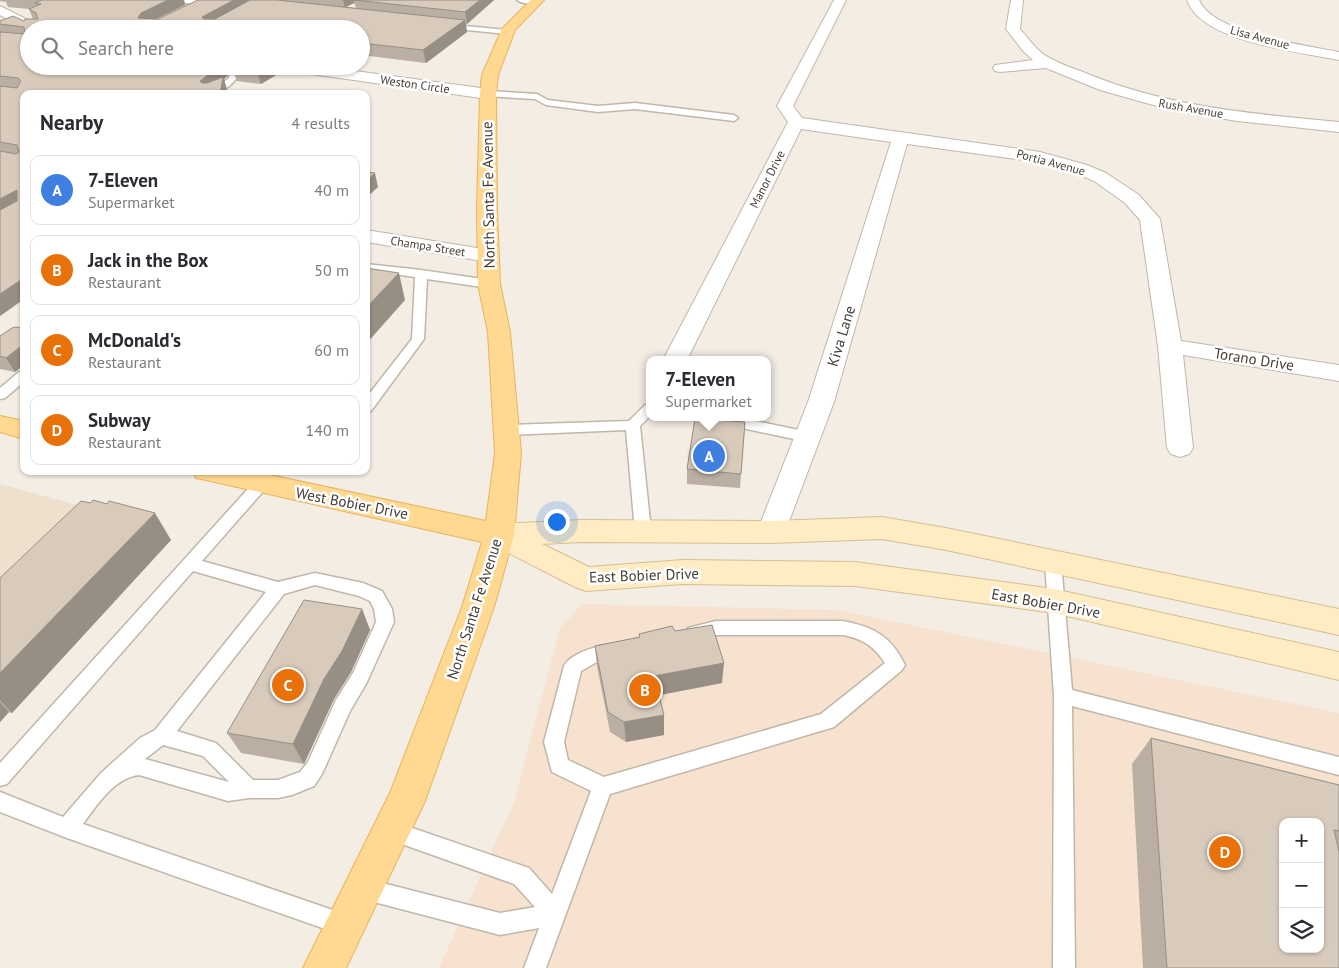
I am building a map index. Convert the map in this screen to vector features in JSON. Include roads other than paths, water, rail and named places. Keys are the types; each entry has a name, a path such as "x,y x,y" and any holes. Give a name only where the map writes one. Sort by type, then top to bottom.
{"main road":[{"name":"North Santa Fe Avenue","path":"324,968 406,801 478,607 499,535 508,453 499,332 489,284 487,210 488,94 490,75 508,32 532,0"},
{"path":"0,424 20,429"},
{"name":"West Bobier Drive","path":"223,475 425,517 499,535"},
{"path":"499,535 582,531 771,532 882,528 946,539 1339,622"},
{"name":"East Bobier Drive","path":"499,535 586,579 683,572 855,574 1054,601 1339,666"}],"street":[{"path":"796,122 785,106 840,0"},
{"name":"Rush Avenue","path":"1017,0 1013,29 1032,53 1091,82 1143,100 1203,111 1339,127"},
{"name":"Lisa Avenue","path":"1193,0 1201,14 1229,29 1257,38 1339,56"},
{"path":"177,16 206,2"},
{"path":"0,10 20,21"},
{"path":"1000,68 1049,63"},
{"name":"Weston Circle","path":"349,75 488,94"},
{"name":"Portia Avenue","path":"796,122 804,125 1040,157 1081,169 1100,177 1132,199 1150,220 1170,346 1180,448"},
{"name":"Manor Drive","path":"677,356 796,122"},
{"name":"Kiva Lane","path":"771,532 821,402 901,137"},
{"name":"Champa Street","path":"370,237 489,256"},
{"name":"Torano Drive","path":"1170,346 1339,373"}],"lane":[{"path":"176,0 206,2"},
{"path":"440,25 508,32"},
{"path":"216,90 231,81 234,75"},
{"path":"488,94 537,97 546,102 598,109 634,106 734,118"},
{"path":"370,267 489,284"},
{"path":"370,403 418,339 421,273"},
{"path":"0,395 20,378"},
{"path":"507,430 633,425 646,412"},
{"path":"733,421 808,437"},
{"path":"633,425 643,531"},
{"path":"0,777 261,484"},
{"path":"1053,562 1054,601 1063,696 1064,968"},
{"path":"120,770 131,766 139,766 228,792 249,789 278,789 306,780 315,768 343,706 360,678 385,622 383,609 376,596 363,590 315,579 278,589 189,564"},
{"path":"67,828 97,790 146,744 162,736 278,589"},
{"path":"630,648 591,656 573,666 554,742 559,766 603,787 827,721 896,665 883,644 863,631 843,628 716,628 678,637"},
{"path":"1063,696 1339,766"},
{"path":"162,736 209,749 249,789"},
{"path":"535,968 603,787"},
{"path":"0,802 67,828 345,925"},
{"path":"392,831 521,876 556,914"},
{"path":"363,889 500,924 556,914"}],"place":[{"name":"7-Eleven","path":"709,456"},
{"name":"McDonald's","path":"288,685"},
{"name":"Jack in the Box","path":"645,690"},
{"name":"Subway","path":"1225,852"}]}
